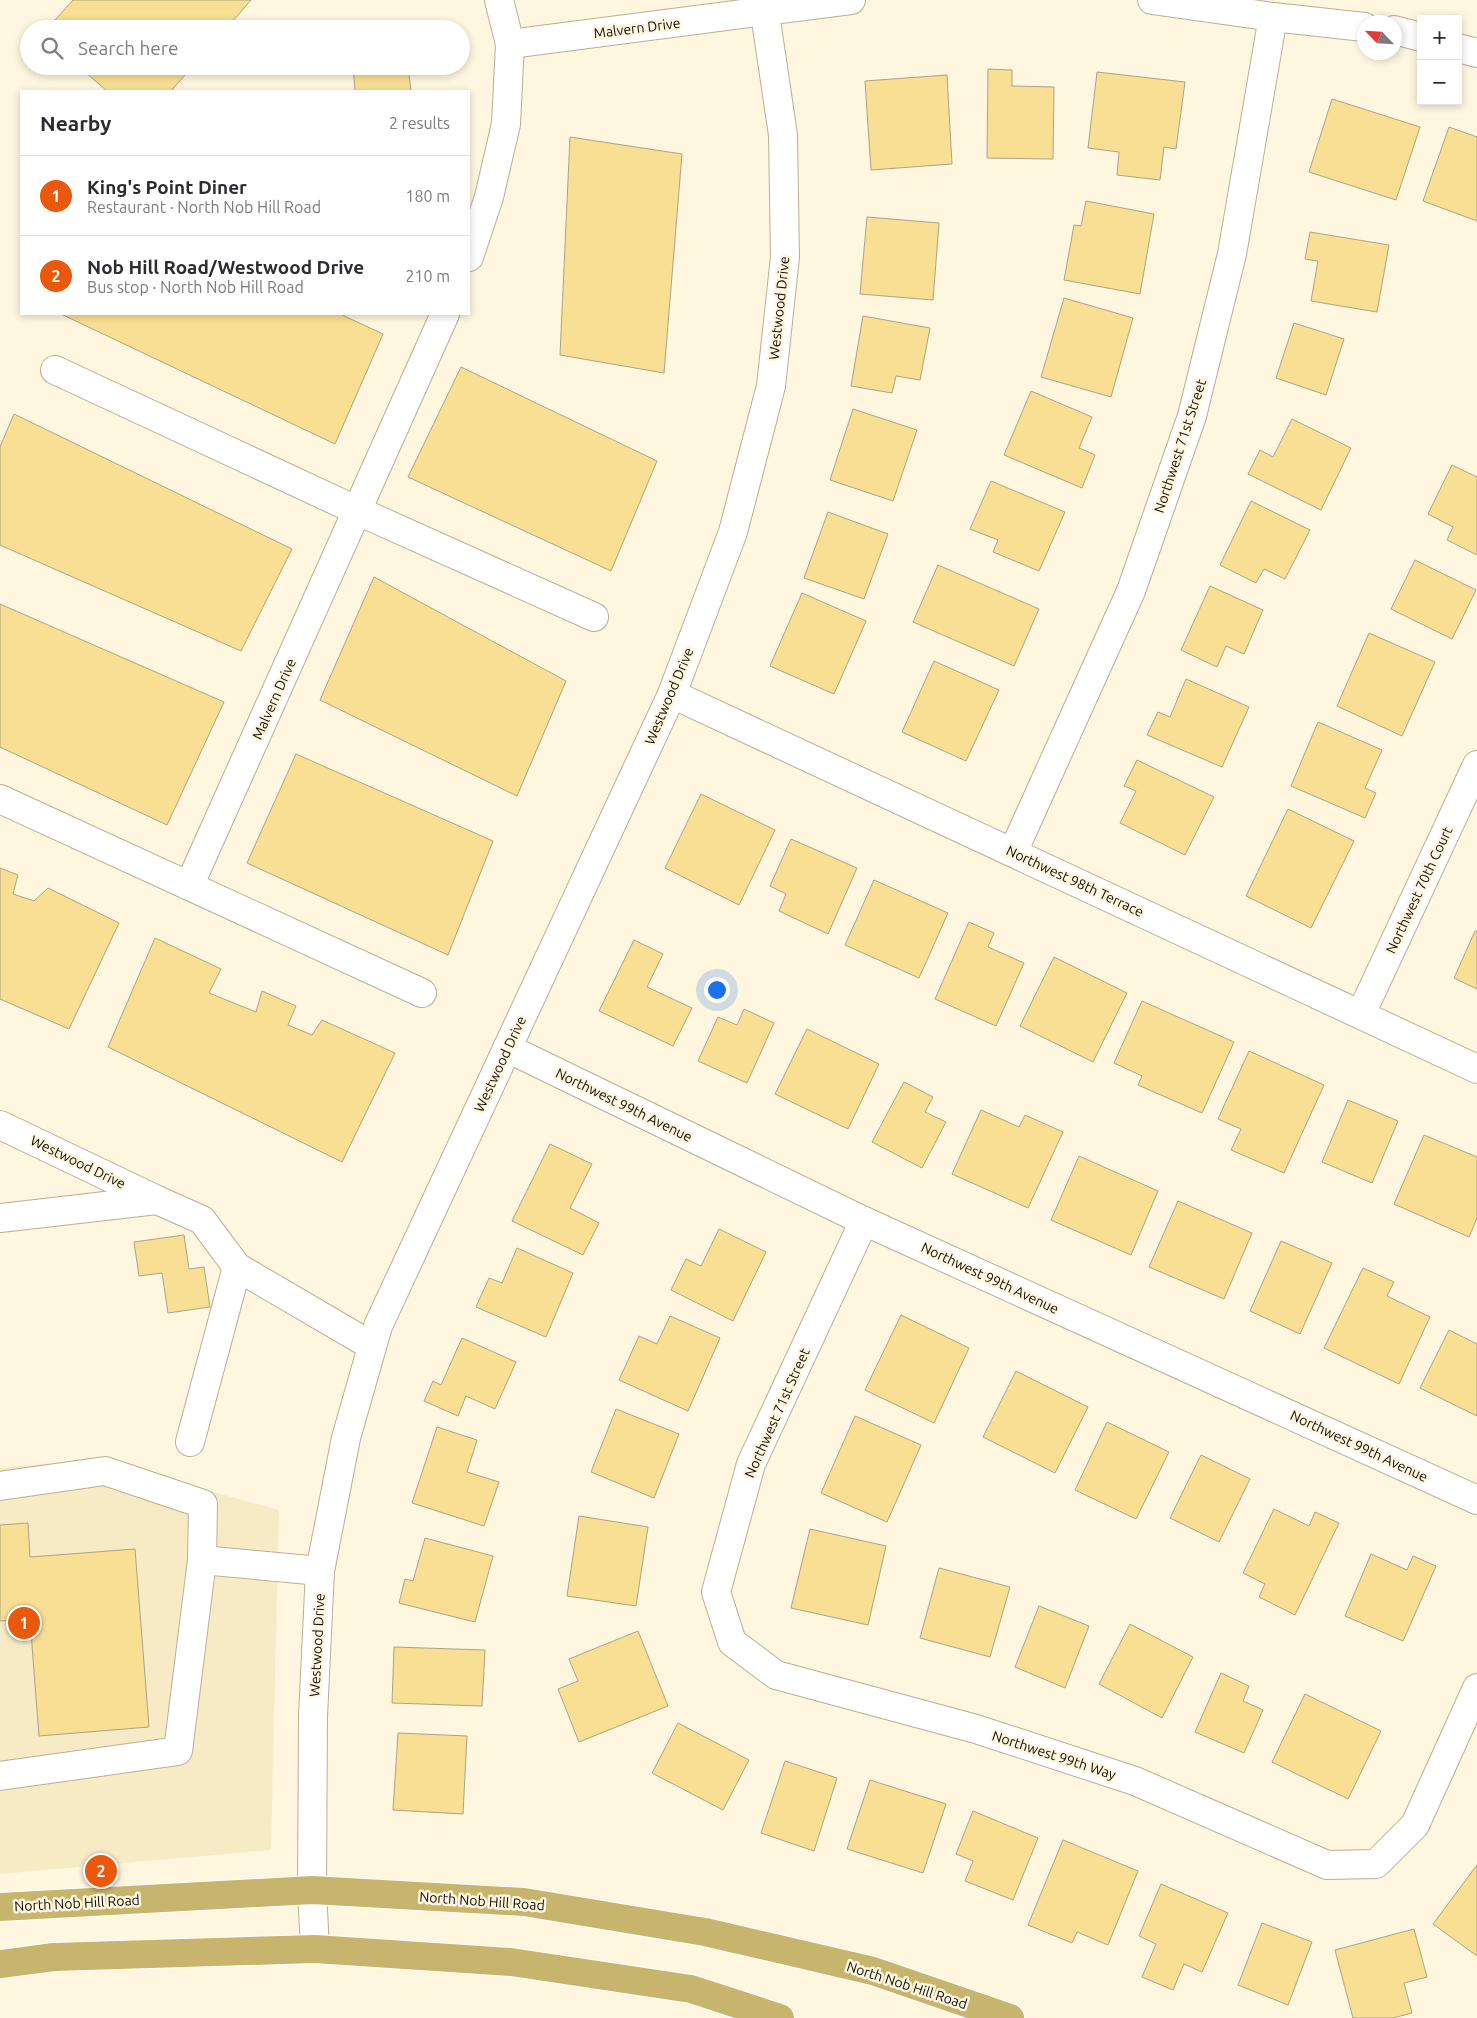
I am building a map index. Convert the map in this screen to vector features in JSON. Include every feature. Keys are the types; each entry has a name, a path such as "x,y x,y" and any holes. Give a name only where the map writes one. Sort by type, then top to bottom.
{"main road":[{"name":"North Nob Hill Road","path":"0,1907 312,1890 524,1902 705,1932 873,1971 1010,2018"},
{"path":"0,1964 54,1957 315,1949 511,1962 691,1988 780,2018"}],"street":[{"path":"470,254 490,197 506,124 510,44 499,0"},
{"name":"Malvern Drive","path":"510,44 764,6 851,0"},
{"path":"1152,0 1273,17 1357,25"},
{"name":"Westwood Drive","path":"315,1949 312,1890 313,1716 320,1571 346,1438 372,1346 378,1326 672,694 733,532 771,386 785,248 783,135 764,6"},
{"name":"Northwest 71st Street","path":"1013,852 1132,591 1192,416 1232,254 1273,17"},
{"path":"1402,32 1417,35"},
{"path":"1462,49 1477,53"},
{"name":"Malvern Drive","path":"189,886 445,315"},
{"path":"55,370 594,618"},
{"name":"Northwest 98th Terrace","path":"672,694 1477,1069"},
{"name":"Northwest 70th Court","path":"1361,1014 1477,765"},
{"path":"0,799 422,993"},
{"name":"Northwest 99th Avenue","path":"507,1048 864,1221 1477,1500"},
{"name":"Westwood Drive","path":"0,1124 202,1220 237,1267 372,1346"},
{"name":"Westwood Drive","path":"0,1218 157,1200"},
{"name":"Northwest 71st Street","path":"732,1642 716,1592 751,1464 864,1221"},
{"path":"190,1442 237,1267"},
{"path":"0,1486 105,1471 203,1504 202,1560 178,1751 0,1776"},
{"path":"202,1560 320,1571"},
{"name":"Northwest 99th Way","path":"732,1642 776,1675 976,1729 1135,1781 1327,1866 1376,1864 1415,1825 1477,1688"}],"shaded area":[{"path":"94,1459 279,1510 271,1850 0,1874 0,1468"}],"building":[{"path":"73,0 251,0 234,20 55,20"},
{"path":"988,69 1012,70 1012,86 1054,87 1053,159 987,158"},
{"path":"1097,72 1185,82 1176,149 1164,147 1160,180 1117,175 1119,152 1088,148"},
{"path":"88,75 185,75 172,90 106,90"},
{"path":"354,75 409,75 411,90 355,90"},
{"path":"947,75 952,164 871,170 865,81"},
{"path":"1332,99 1420,127 1396,200 1309,172"},
{"path":"1449,127 1477,137 1477,221 1423,201"},
{"path":"570,137 682,154 664,373 560,355"},
{"path":"1086,201 1154,214 1140,294 1064,280 1074,225 1081,226"},
{"path":"867,217 939,223 933,300 860,294"},
{"path":"1310,232 1389,245 1377,312 1311,301 1318,261 1305,259"},
{"path":"1064,298 1133,318 1111,397 1041,377"},
{"path":"63,315 342,315 383,334 335,444"},
{"path":"863,316 930,328 920,380 896,376 892,393 851,386"},
{"path":"1294,323 1344,339 1326,395 1276,378"},
{"path":"461,367 657,461 611,571 408,477"},
{"path":"1031,391 1092,417 1079,448 1095,455 1082,488 1004,455"},
{"path":"853,409 917,430 893,501 830,480"},
{"path":"14,414 292,549 241,651 0,545 0,447"},
{"path":"1292,419 1351,448 1321,510 1248,474 1260,450 1273,457"},
{"path":"1452,465 1477,477 1477,555 1447,540 1453,527 1428,514"},
{"path":"991,481 1065,512 1039,571 993,552 998,540 970,529"},
{"path":"1251,501 1310,530 1285,579 1264,569 1256,583 1220,565"},
{"path":"828,512 888,534 864,599 804,578"},
{"path":"1415,560 1476,590 1452,639 1391,609"},
{"path":"938,565 1039,609 1014,666 913,622"},
{"path":"374,577 566,681 517,796 320,700"},
{"path":"1210,586 1263,610 1244,654 1226,646 1217,667 1181,650"},
{"path":"802,593 866,621 834,694 770,666"},
{"path":"0,604 224,702 167,825 0,747"},
{"path":"1369,633 1435,662 1402,736 1337,706"},
{"path":"934,661 999,690 966,761 902,732"},
{"path":"1186,679 1249,707 1222,767 1147,735 1158,712 1170,717"},
{"path":"1318,722 1382,750 1365,788 1376,793 1365,818 1291,786"},
{"path":"296,754 493,841 448,955 247,863"},
{"path":"1137,760 1214,797 1185,855 1120,823 1136,791 1124,786"},
{"path":"701,794 775,830 739,905 665,868"},
{"path":"1288,809 1354,841 1311,928 1246,896"},
{"path":"791,839 857,868 828,934 779,911 786,894 770,886"},
{"path":"0,868 18,875 13,894 34,901 48,888 119,923 69,1029 0,999"},
{"path":"874,880 948,913 919,978 845,945"},
{"path":"969,922 994,933 988,947 1024,963 996,1026 935,999"},
{"path":"1475,931 1477,931 1477,989 1454,978"},
{"path":"155,938 221,969 209,993 256,1012 262,991 296,1006 288,1025 312,1035 322,1020 395,1053 342,1162 108,1047"},
{"path":"634,940 663,954 647,987 692,1008 673,1046 599,1011"},
{"path":"1054,957 1127,993 1093,1062 1020,1026"},
{"path":"1142,1001 1234,1042 1202,1113 1138,1085 1142,1076 1114,1063"},
{"path":"744,1009 774,1023 747,1083 698,1061 718,1017 737,1025"},
{"path":"807,1029 879,1064 848,1129 775,1094"},
{"path":"1249,1051 1324,1085 1284,1173 1231,1150 1241,1129 1218,1119"},
{"path":"904,1082 933,1097 925,1112 946,1122 922,1168 872,1142"},
{"path":"1348,1100 1398,1121 1372,1183 1322,1162"},
{"path":"981,1110 1019,1127 1025,1115 1063,1132 1028,1208 952,1174"},
{"path":"1424,1135 1477,1157 1477,1218 1469,1237 1394,1204"},
{"path":"550,1144 592,1164 570,1208 599,1223 583,1255 512,1221"},
{"path":"1079,1156 1158,1191 1131,1255 1051,1220"},
{"path":"1178,1201 1252,1233 1224,1299 1149,1267"},
{"path":"719,1229 766,1252 733,1321 671,1290 686,1259 701,1266"},
{"path":"184,1235 189,1269 204,1267 210,1307 168,1313 162,1273 139,1276 134,1242"},
{"path":"1281,1241 1332,1263 1300,1334 1250,1311"},
{"path":"517,1248 573,1273 546,1337 476,1307 489,1278 502,1283"},
{"path":"1363,1268 1394,1282 1387,1296 1430,1317 1399,1384 1324,1348"},
{"path":"901,1315 969,1348 934,1423 865,1390"},
{"path":"670,1316 720,1338 688,1411 619,1380 639,1336 657,1344"},
{"path":"1449,1330 1477,1344 1477,1416 1420,1388"},
{"path":"462,1338 516,1362 495,1409 466,1396 458,1416 424,1401 433,1381 441,1385"},
{"path":"1016,1371 1088,1407 1055,1473 983,1437"},
{"path":"616,1409 679,1434 654,1498 591,1472"},
{"path":"855,1416 921,1445 887,1522 821,1493"},
{"path":"1107,1422 1169,1452 1136,1519 1075,1490"},
{"path":"437,1427 477,1440 467,1472 499,1482 484,1526 412,1503"},
{"path":"1201,1455 1250,1479 1219,1542 1170,1518"},
{"path":"1274,1509 1309,1526 1315,1512 1339,1523 1295,1615 1259,1597 1265,1584 1243,1573"},
{"path":"579,1516 648,1527 636,1606 567,1596"},
{"path":"28,1523 30,1557 135,1549 149,1727 39,1736 30,1619 0,1621 0,1525"},
{"path":"810,1529 886,1546 868,1625 791,1608"},
{"path":"425,1538 493,1556 475,1622 399,1603 405,1579 413,1581"},
{"path":"1371,1554 1407,1570 1413,1556 1436,1566 1403,1641 1345,1616"},
{"path":"939,1568 1010,1587 990,1657 920,1638"},
{"path":"1039,1606 1089,1626 1065,1688 1015,1667"},
{"path":"1130,1624 1193,1657 1162,1718 1099,1684"},
{"path":"638,1631 668,1706 579,1742 558,1689 578,1681 569,1659"},
{"path":"394,1647 485,1650 482,1706 392,1703"},
{"path":"1221,1673 1249,1686 1243,1701 1263,1710 1244,1753 1195,1732"},
{"path":"1305,1694 1381,1731 1348,1799 1272,1762"},
{"path":"678,1723 749,1760 723,1810 652,1773"},
{"path":"398,1733 467,1736 463,1814 393,1810"},
{"path":"785,1761 837,1778 814,1851 761,1833"},
{"path":"870,1780 946,1804 923,1873 847,1849"},
{"path":"973,1811 1038,1838 1013,1900 965,1881 973,1861 956,1854"},
{"path":"1063,1840 1138,1871 1108,1945 1077,1932 1072,1943 1028,1925"},
{"path":"1477,1865 1477,1956 1433,1924"},
{"path":"1161,1884 1228,1913 1202,1972 1184,1964 1173,1990 1142,1977 1156,1944 1139,1936"},
{"path":"1262,1923 1312,1942 1288,2005 1238,1985"},
{"path":"1414,1929 1427,1977 1404,1983 1412,2013 1393,2018 1353,2018 1335,1950"}],"place":[{"name":"King's Point Diner","path":"24,1623"},
{"name":"Nob Hill Road/Westwood Drive","path":"101,1871"}]}
